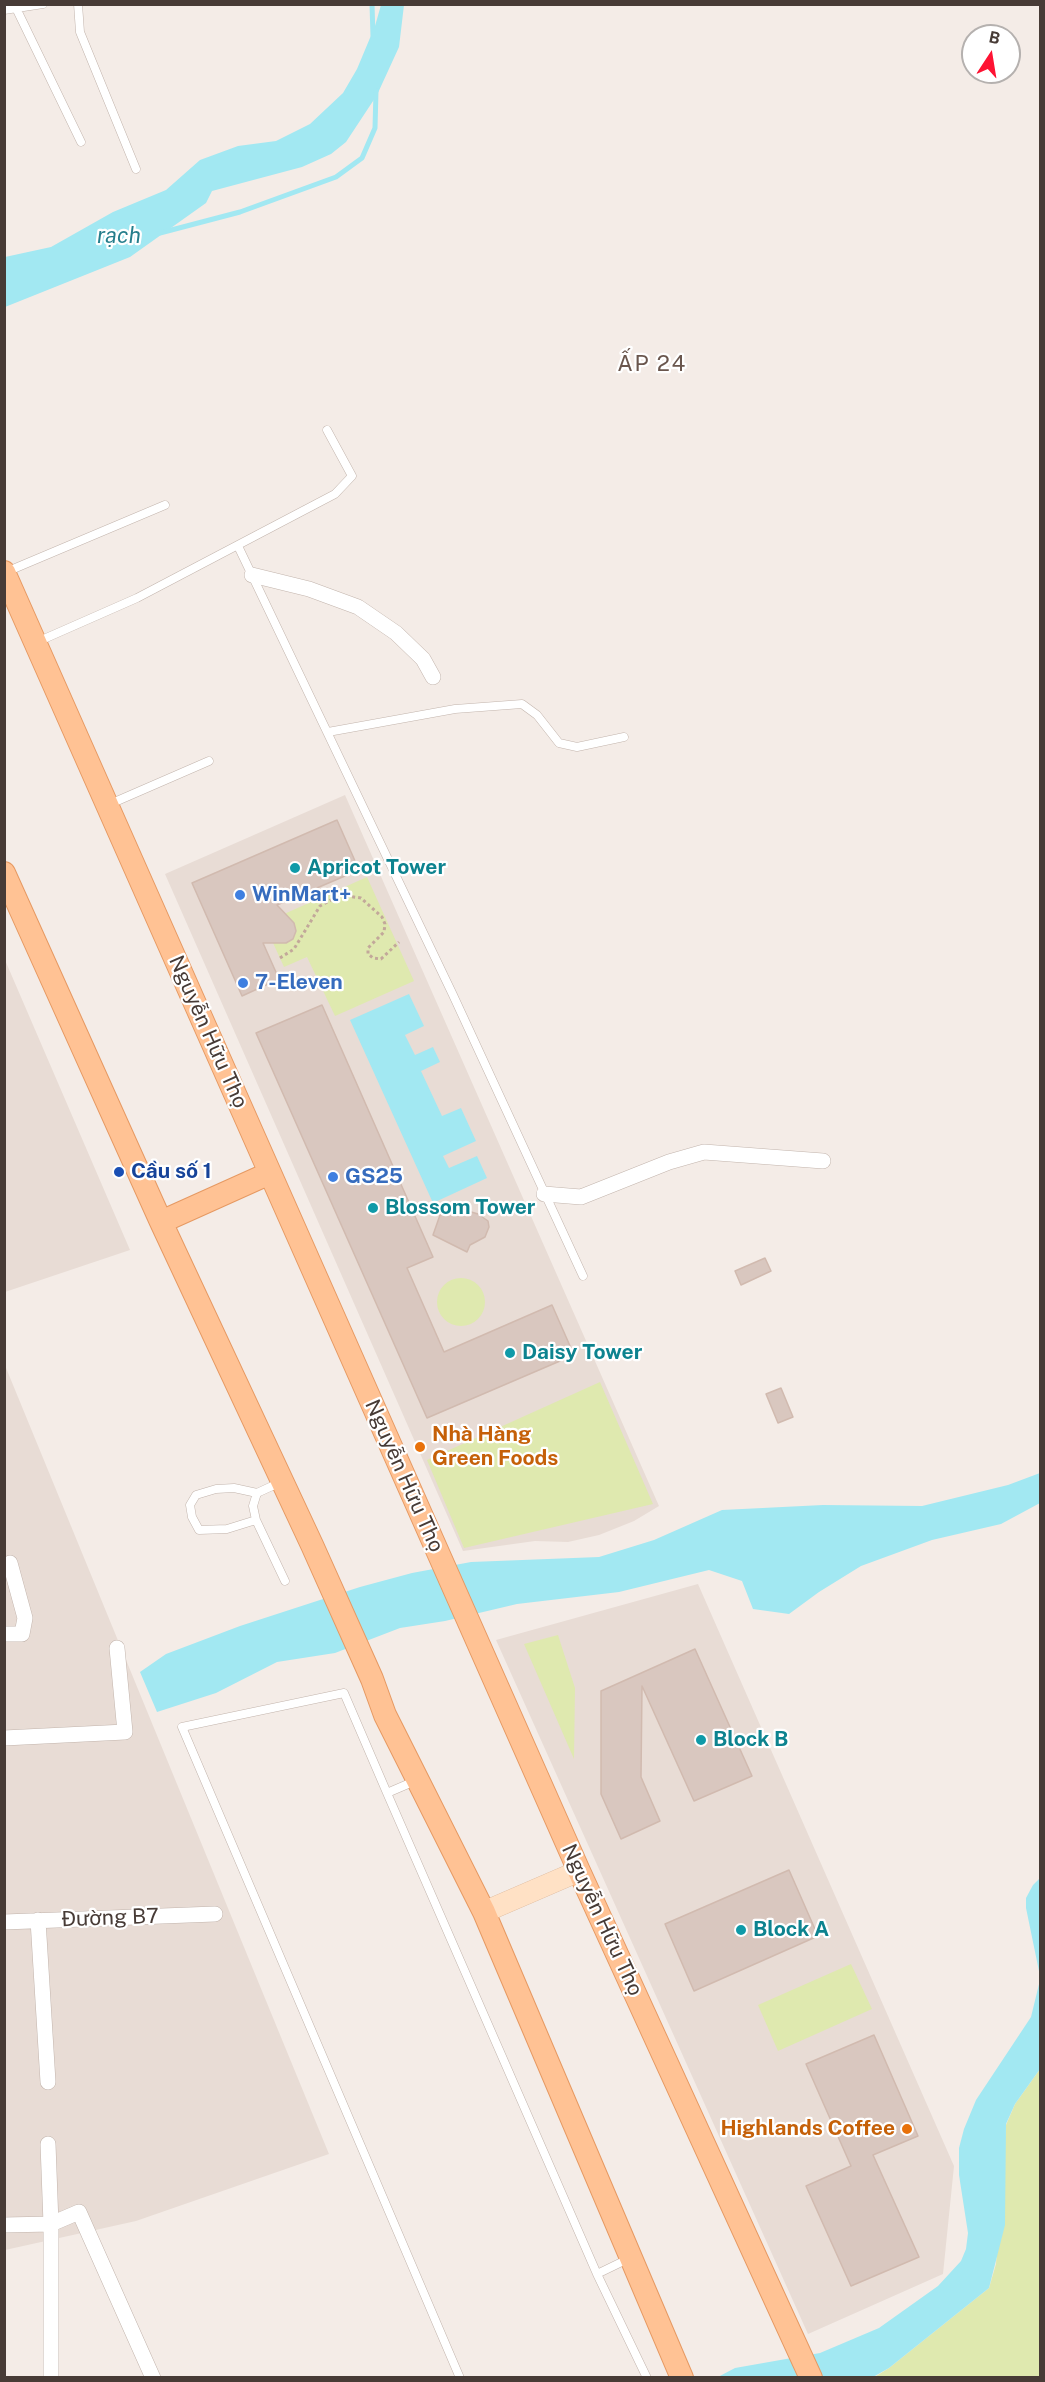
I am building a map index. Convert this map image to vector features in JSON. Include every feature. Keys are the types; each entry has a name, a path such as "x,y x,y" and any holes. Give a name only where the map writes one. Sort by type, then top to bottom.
{"main road":[{"name":"Nguyễn Hữu Thọ","path":"5,572 474,1637 811,2378"},
{"path":"4,873 161,1222 312,1545 372,1679 385,1715 484,1912 679,2369"},
{"path":"161,1222 270,1173"},
{"path":"484,1912 579,1871"}],"street":[{"path":"252,575 309,589 358,607 396,633 423,659 433,677"},
{"path":"544,1194 581,1197 669,1162 704,1152 823,1161"},
{"path":"4,1634 22,1634 25,1618 10,1563"},
{"path":"4,1738 125,1732 117,1648"},
{"name":"Đường B7","path":"4,1922 215,1914"},
{"path":"38,1920 48,2082"},
{"path":"48,2144 51,2224 51,2378"},
{"path":"4,2225 51,2224 79,2212 153,2378"}],"lane":[{"path":"4,10 43,4"},
{"path":"78,4 80,32 136,169"},
{"path":"16,8 81,142"},
{"path":"36,643 137,598 238,546 273,524 317,505 351,480 350,468 327,430"},
{"path":"5,572 165,505"},
{"path":"238,546 583,1275"},
{"path":"328,732 455,709 522,704 537,715 559,743 577,747 624,737"},
{"path":"108,805 135,791 209,761"},
{"path":"256,1520 226,1529 199,1530 192,1517 190,1505 196,1495 216,1489 234,1488 257,1493 282,1482"},
{"path":"257,1493 253,1506 256,1520 285,1581"},
{"path":"460,2378 182,1727 344,1693 597,2274 647,2378"},
{"path":"387,1793 417,1780"},
{"path":"597,2274 630,2258"}],"path":[{"path":"280,958 294,949 320,906 340,895 361,898 382,917 385,924 384,932 368,948 368,954 373,958 381,959 399,942"}],"shaded area":[{"path":"345,795 659,1506 634,1521 599,1535 568,1542 535,1541 463,1551 165,874"},
{"path":"5,960 130,1250 4,1292"},
{"path":"4,1363 329,2154 136,2221 5,2250"},
{"path":"698,1584 954,2166 943,2274 808,2334 496,1640"}],"green space":[{"path":"367,877 414,981 335,1016 307,957 284,967 264,923"},
{"path":"456,1278 466,1278 481,1288 485,1302 484,1311 475,1322 466,1326 456,1326 441,1316 437,1307 437,1297 447,1282"},
{"path":"600,1382 653,1504 464,1548 427,1460"},
{"path":"558,1635 575,1688 574,1759 524,1644"},
{"path":"851,1964 872,2009 778,2051 758,2005"},
{"path":"1040,2069 1040,2377 873,2378 889,2368 989,2288 996,2264 1006,2125 1015,2104"}],"water":[{"name":"rạch","path":"381,5 404,5 399,47 377,95 346,142 331,154 302,167 212,191 206,203 130,257 5,307 5,257 51,247 113,212 166,190 200,160 238,146 276,141 310,124 343,93 357,69"},
{"path":"409,994 424,1026 405,1035 415,1055 433,1047 440,1062 421,1071 442,1116 461,1108 476,1141 443,1156 449,1168 477,1156 487,1178 433,1203 350,1020"},
{"path":"1040,1473 1040,1503 1001,1524 932,1540 861,1566 789,1614 753,1609 742,1581 709,1570 619,1592 517,1604 445,1621 400,1628 335,1653 277,1662 216,1693 157,1712 140,1672 166,1654 240,1626 360,1587 412,1573 471,1562 599,1557 654,1540 722,1510 823,1505 922,1506 1008,1485"},
{"path":"1040,1878 1040,1976 1026,1898"},
{"path":"1040,1980 1040,2069 1015,2104 1006,2124 1005,2225 989,2288 889,2368 873,2377 716,2378 735,2368 820,2353 879,2328 938,2286 961,2261 966,2249 968,2233 959,2175 959,2148 964,2129 976,2100 1031,2017"}],"building":[{"path":"337,820 359,870 277,905 294,923 296,931 293,939 286,943 263,943 279,979 242,996 192,883"},
{"path":"322,1005 433,1257 407,1268 444,1352 552,1305 574,1355 427,1418 256,1033"},
{"path":"454,1207 478,1214 488,1221 489,1227 485,1237 470,1245 467,1252 433,1235 440,1215"},
{"path":"765,1258 771,1271 741,1285 735,1271"},
{"path":"781,1388 793,1417 778,1423 766,1394"},
{"path":"695,1649 752,1776 694,1801 642,1686 641,1777 660,1821 621,1839 601,1794 601,1691"},
{"name":"Block A","path":"789,1870 818,1936 694,1991 665,1924"},
{"path":"874,2035 918,2136 873,2155 919,2257 851,2286 806,2186 851,2166 806,2064"}],"waterway":[{"path":"372,4 373,36"},
{"path":"160,233 240,212 336,177 362,158 375,128 376,91"}],"place":[{"name":"Apricot Tower","path":"295,868"},
{"name":"WinMart+","path":"240,895"},
{"name":"7-Eleven","path":"243,983"},
{"name":"Cầu số 1","path":"119,1172"},
{"name":"GS25","path":"333,1177"},
{"name":"Blossom Tower","path":"373,1208"},
{"name":"Daisy Tower","path":"510,1353"},
{"name":"Nhà Hàng Green Foods","path":"420,1447"},
{"name":"Block B","path":"701,1740"},
{"name":"Block A","path":"741,1930"},
{"name":"Highlands Coffee","path":"907,2129"}],"district":[{"name":"ẤP 24","path":"652,364"}]}
